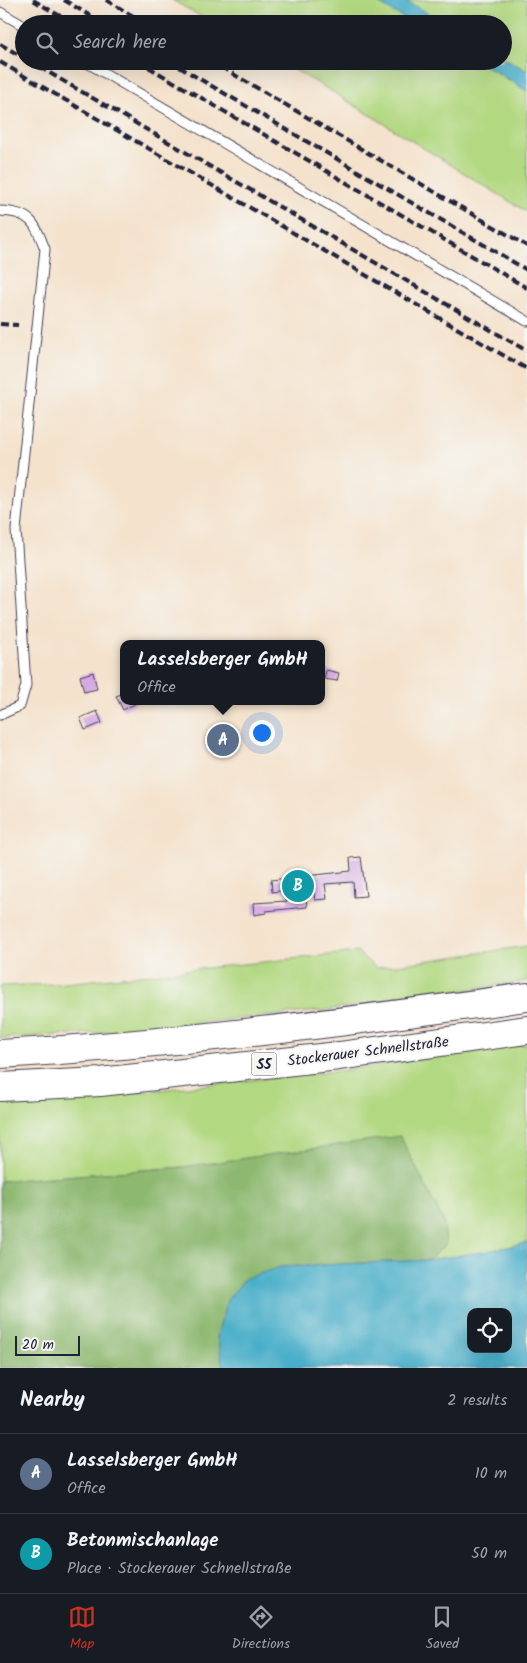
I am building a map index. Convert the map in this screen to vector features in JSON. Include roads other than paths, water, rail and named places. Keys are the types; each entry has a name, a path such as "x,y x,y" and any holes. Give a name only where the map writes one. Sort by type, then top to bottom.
{"highway":[{"name":"S5","path":"0,1054 95,1048 311,1026 527,997"},
{"name":"Stockerauer Schnellstraße","path":"0,1087 100,1082 339,1056 527,1030"}],"lane":[{"path":"0,12 15,21"},
{"path":"99,70 527,321"},
{"path":"0,211 16,212 35,225 45,249 16,530 26,685 20,706 0,715"}],"water":[{"path":"373,0 405,0 431,15 399,15"},
{"path":"512,62 527,71 527,91 493,70 512,70"},
{"path":"527,1243 527,1368 226,1368 222,1361 217,1336 227,1300 246,1278 280,1267 428,1260"}],"railway":[{"path":"33,0 59,15"},
{"path":"64,0 89,15"},
{"path":"106,0 132,15"},
{"path":"0,44 15,53"},
{"path":"0,62 527,369"},
{"path":"44,70 527,351"},
{"path":"153,70 527,288"},
{"path":"184,70 527,270"},
{"path":"226,70 527,246"},
{"path":"0,324 18,325"}],"place":[{"name":"Lasselsberger GmbH","path":"223,740"},
{"name":"Betonmischanlage","path":"298,886"}]}
